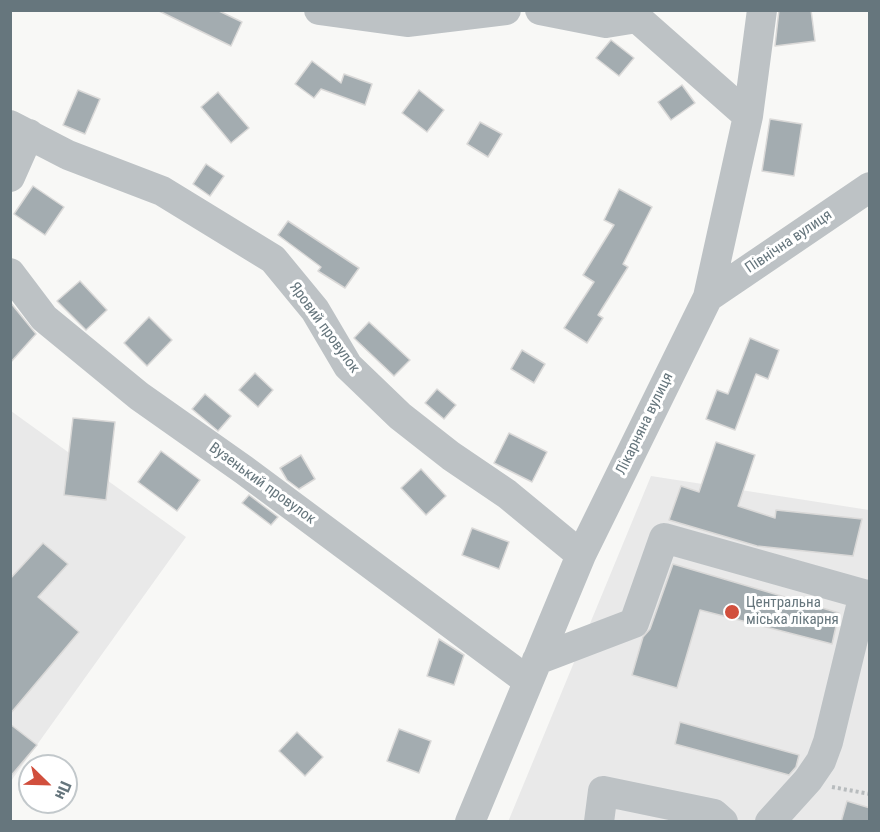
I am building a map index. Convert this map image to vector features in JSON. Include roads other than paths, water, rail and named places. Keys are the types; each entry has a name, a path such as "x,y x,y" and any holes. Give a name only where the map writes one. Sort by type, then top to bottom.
{"street":[{"path":"319,10 407,22 506,10"},
{"path":"540,10 606,23 639,14 748,116"},
{"name":"Лікарняна вулиця","path":"470,822 581,555 708,297 748,116 762,10"},
{"path":"10,177 20,129"},
{"name":"Яровий провулок","path":"20,129 68,155 162,191 273,259 315,310 348,366 399,416 451,456 507,494 581,555"},
{"name":"Північна вулиця","path":"708,297 870,187"},
{"name":"Вузенький провулок","path":"10,273 44,318 139,396 533,670"},
{"path":"533,670 633,623 664,538 867,595 821,761 808,780 770,822"},
{"path":"599,822 603,791 714,814 723,822"}],"place":[{"name":"Центральна міська лікарня","path":"732,612"}]}
